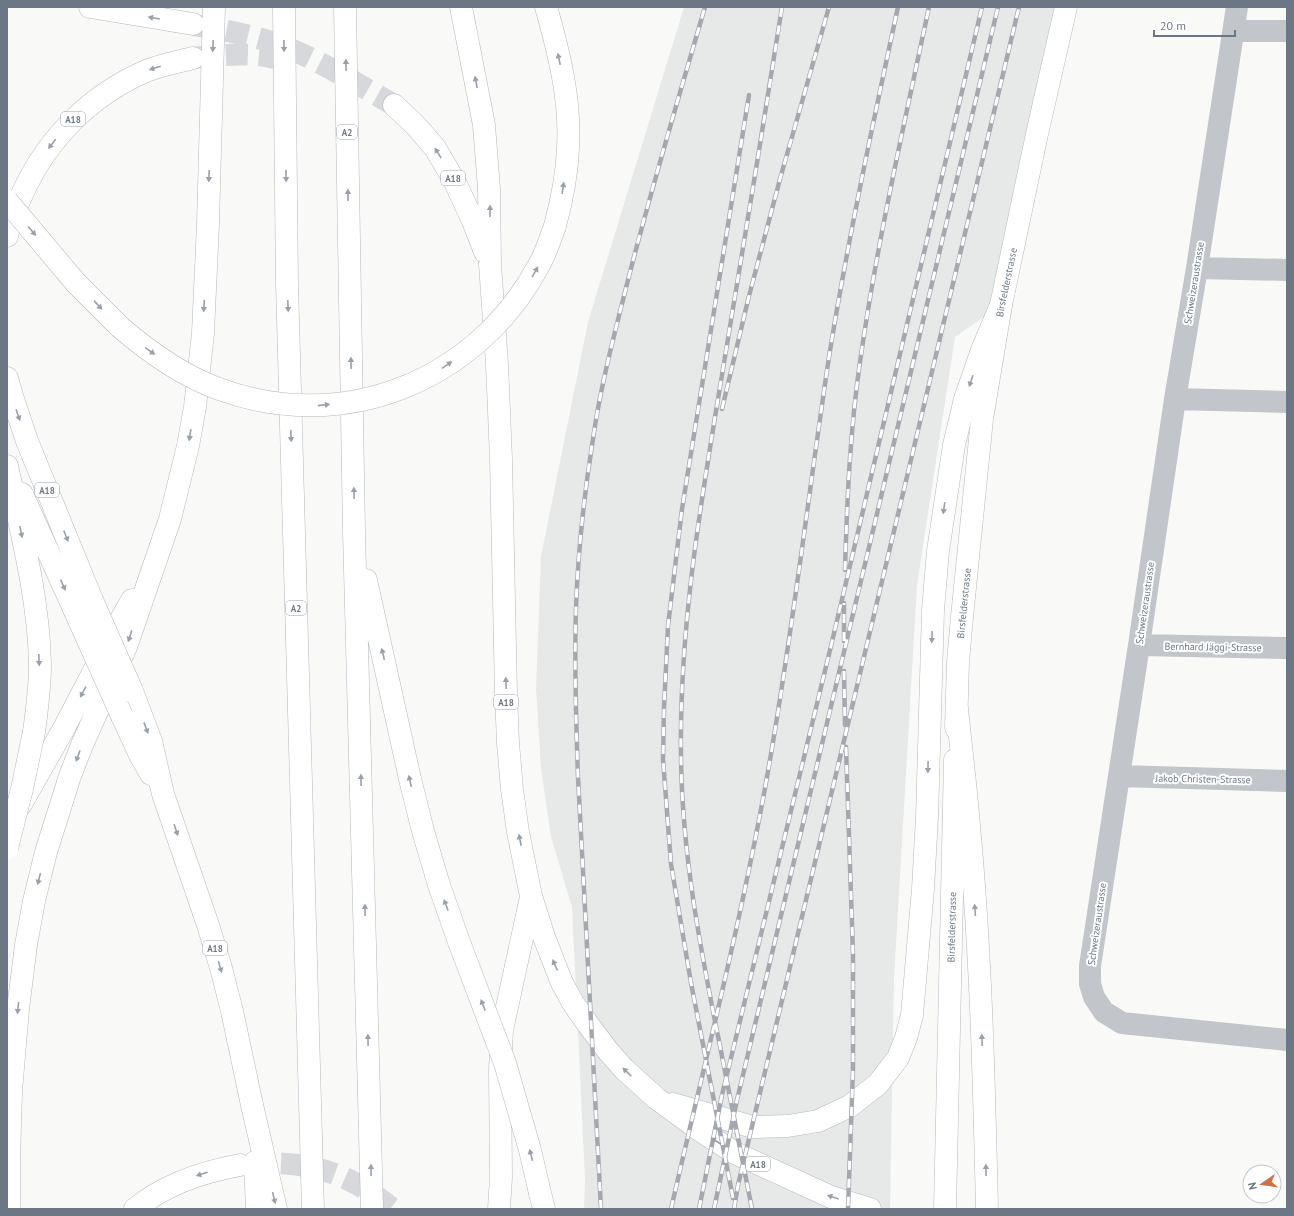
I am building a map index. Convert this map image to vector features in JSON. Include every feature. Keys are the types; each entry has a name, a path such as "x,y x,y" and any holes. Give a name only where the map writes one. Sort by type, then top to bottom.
{"main road":[{"path":"90,7 193,24"},
{"path":"9,1209 11,1092 18,1009 26,946 34,901 46,852 70,776 82,745 126,647 170,519 188,446 195,407 201,348 207,232 214,7"},
{"name":"A2","path":"284,7 287,284 313,1209"},
{"name":"A2","path":"345,7 354,532 372,1209"},
{"path":"461,7 484,125 490,189 490,264"},
{"path":"7,201 76,282 120,327 144,347 184,372 218,389 236,395 256,399 298,405 318,406 364,399 404,388 440,370 458,358 491,330 519,297 540,263 555,226 566,171 568,122 564,81 546,7"},
{"name":"Birsfelderstrasse","path":"945,1209 957,709 962,617 982,419 1000,305 1066,7"},
{"name":"A18","path":"7,236 13,214 32,173 51,144 81,112 108,91 147,71 193,58"},
{"name":"A18","path":"394,105 417,127 435,148 454,180 473,221 490,264 497,364 501,459 508,743 512,789 518,832 531,896 551,958 573,1003 608,1052 624,1069 656,1098 698,1129 735,1153 830,1197 870,1209"},
{"path":"656,1098 753,1127 788,1126 818,1121 850,1106 878,1084 898,1058 906,1038 912,1015 923,889 927,818 933,610 942,522 954,445 965,399 1000,305"},
{"name":"A18","path":"7,378 83,605 132,691 151,741 163,794 208,925 220,968 232,1012 252,1105"},
{"path":"7,460 83,605 122,716 140,755 163,794"},
{"path":"7,466 35,599 40,665 34,732 22,789 7,848"},
{"path":"354,532 410,779 439,885 505,1063 520,1114 542,1201"},
{"path":"7,828 63,730 119,623 156,560"},
{"path":"957,709 969,826 978,962 987,1209"},
{"name":"A18","path":"499,1209 501,1177 500,1070 502,1030 531,896"},
{"path":"252,1105 257,1209"},
{"path":"252,1105 276,1209"},
{"path":"135,1209 158,1192 177,1183 217,1169 240,1165"}],"street":[{"name":"Schweizeraustrasse","path":"1236,7 1234,31 1175,399 1120,776 1090,966 1090,984 1094,997 1104,1012 1122,1023 1287,1040"},
{"path":"1234,31 1287,32"},
{"path":"1197,268 1287,270"},
{"path":"1175,399 1287,402"},
{"name":"Bernhard Jäggi-Strasse","path":"1139,645 1287,648"},
{"name":"Jakob Christen-Strasse","path":"1120,776 1287,781"}],"shaded area":[{"path":"684,7 1066,7 1001,305 955,337 917,585 894,978 890,1209 584,1209 585,1179 572,907 551,837 541,768 536,689 541,556 588,322"}],"tunnel":[{"path":"194,25 270,41 324,65 394,105"},
{"path":"193,58 220,55 248,55 266,56 294,63"},
{"path":"248,1164 289,1164 316,1168 329,1172 360,1186 393,1209"}],"railway":[{"path":"601,1209 578,777 575,629 580,544 590,460 599,403 607,367 643,223 705,7"},
{"path":"752,1209 705,970 693,900 688,864 682,793 681,709 688,613 699,517 782,7"},
{"path":"722,409 749,296 780,179 829,7"},
{"path":"671,1209 722,993 757,831 784,672 836,313 861,181 898,7"},
{"path":"845,570 850,466 860,362 874,272 929,7"},
{"path":"699,1209 722,1095 831,646 982,7"},
{"path":"714,1209 737,1100 998,7"},
{"path":"734,1209 738,1185 1019,7"},
{"path":"733,1198 691,983 671,864 663,759 668,626 682,509 749,95"},
{"path":"844,603 844,641"},
{"path":"844,671 845,725"},
{"path":"846,747 853,954 853,1069 848,1209"}]}
